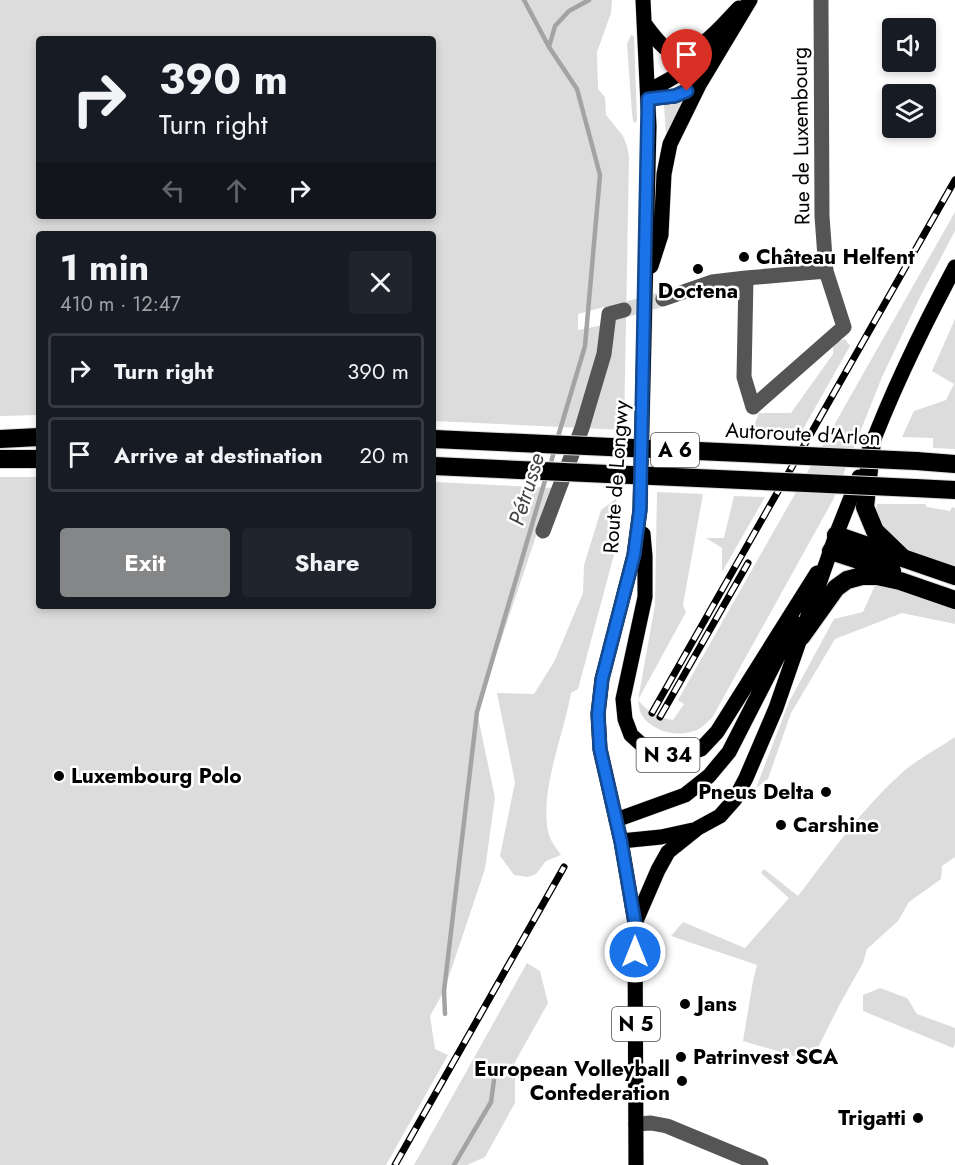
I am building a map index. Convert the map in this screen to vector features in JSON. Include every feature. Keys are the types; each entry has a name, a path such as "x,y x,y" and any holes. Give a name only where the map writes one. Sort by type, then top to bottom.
{"highway":[{"path":"0,439 36,438"},
{"name":"Autoroute d'Arlon","path":"436,439 955,464"},
{"path":"873,441 865,507 875,531 903,558"},
{"path":"0,459 36,459"},
{"name":"A 6","path":"436,465 955,490"},
{"path":"834,543 903,558 955,576"},
{"path":"834,543 955,592"},
{"path":"801,637 836,588 847,580 862,576 877,576 900,581 955,600"}],"main road":[{"name":"Route de Longwy","path":"636,1165 635,923 621,842 600,749 598,714 602,679 634,555 640,510 648,95 643,0"},
{"path":"644,23 662,45 674,53 689,52 701,45 748,0"},
{"path":"645,286 661,235 664,174 670,144 699,85 748,0"},
{"path":"648,95 683,72 709,51 748,0"},
{"path":"648,95 675,96 699,85"},
{"name":"N 34","path":"635,923 668,852 698,828 720,816 735,799 746,778 776,708 834,543 890,398 928,317 955,267"},
{"name":"N 34","path":"640,510 645,556 645,597 623,699 625,719 631,735 641,744 658,753 679,756 701,749 717,732 834,543"},
{"name":"N 34","path":"616,820 685,795 709,776 729,752 834,543"},
{"name":"N 34","path":"621,842 661,837 698,828"}],"street":[{"name":"Rue de Luxembourg","path":"746,278 744,376 753,407 844,327 826,271 822,216 821,0"},
{"path":"663,299 711,282 826,271"},
{"path":"543,531 582,428 604,354 609,314 624,310"},
{"path":"636,1124 661,1124 761,1165"}],"shaded area":[{"path":"0,0 612,0 611,13 597,52 598,89 605,97 606,115 623,136 629,157 624,430 436,421 436,231 36,231 36,415 0,416","holes":["604,307 603,325 578,330 578,314"]},
{"path":"631,35 634,36 637,120 635,123 632,113 627,44"},
{"path":"683,101 666,135 664,105"},
{"path":"955,212 955,231 882,377 833,500 712,718 699,729 690,732 666,732 646,720 640,712 638,700 653,713 673,720 684,704 678,700"},
{"path":"955,319 955,449 933,448 933,438 902,437 914,411 946,400 954,384 932,371"},
{"path":"845,339 850,346 798,438 750,436 759,413 791,413 833,354 833,343"},
{"path":"0,477 36,477 36,609 436,609 436,482 555,488 536,536 477,712 495,798 485,869 444,991 430,1016 435,1049 448,1055 386,1165 0,1165"},
{"path":"657,492 703,494 683,605 686,612 638,700 655,605"},
{"path":"734,496 765,497 722,572 722,548 706,538 724,538"},
{"path":"616,499 618,520 616,547 578,689 571,693 549,783 546,819 549,835 561,855 546,861 536,874 528,877 514,875 500,856 515,782 497,693 534,694 554,662 583,593 584,565 601,510"},
{"path":"877,504 925,504 927,507 950,511 952,507 955,508 955,567 914,556 897,546 876,516"},
{"path":"876,583 955,608 955,624 902,613 835,639 791,713 768,779 756,788 789,702 834,619 863,612"},
{"path":"955,737 955,857 942,866 941,879 909,902 898,921 867,949 863,963 811,1061 743,1041 757,965 671,936 683,922 745,948 789,898 761,873 764,869 798,896 848,830 890,784 905,770"},
{"path":"527,963 540,971 548,1003 515,1062 515,1103 485,1157 467,1165 414,1165"},
{"path":"880,988 907,998 917,1014 955,1028 953,1048 863,1011 863,995"}],"waterway":[{"name":"Pétrusse","path":"524,0 549,47 577,89 600,175 585,346 557,440"},
{"name":"Pétrusse","path":"549,47 555,26 569,11 589,0"},
{"name":"Pétrusse","path":"550,466 555,448"},
{"name":"Pétrusse","path":"445,1014 444,991 477,712 546,477"},
{"name":"Pétrusse","path":"454,1165 491,1102 494,1080 492,1067"}],"tunnel":[{"path":"624,310 663,299"}],"railway":[{"path":"652,713 955,180"},
{"path":"660,717 748,563"},
{"path":"395,1165 564,867"}],"place":[{"name":"Château Helfent","path":"744,257"},
{"name":"Doctena","path":"698,269"},
{"name":"Luxembourg Polo","path":"59,776"},
{"name":"Pneus Delta","path":"826,792"},
{"name":"Carshine","path":"781,825"},
{"name":"Jans","path":"685,1004"},
{"name":"Patrinvest SCA","path":"681,1057"},
{"name":"European Volleyball Confederation","path":"682,1081"},
{"name":"Trigatti","path":"918,1118"}],"route":[{"path":"635,952 635,923 621,842 600,749 598,714 602,679 634,555 640,510 648,99 675,96 687,91"}]}
